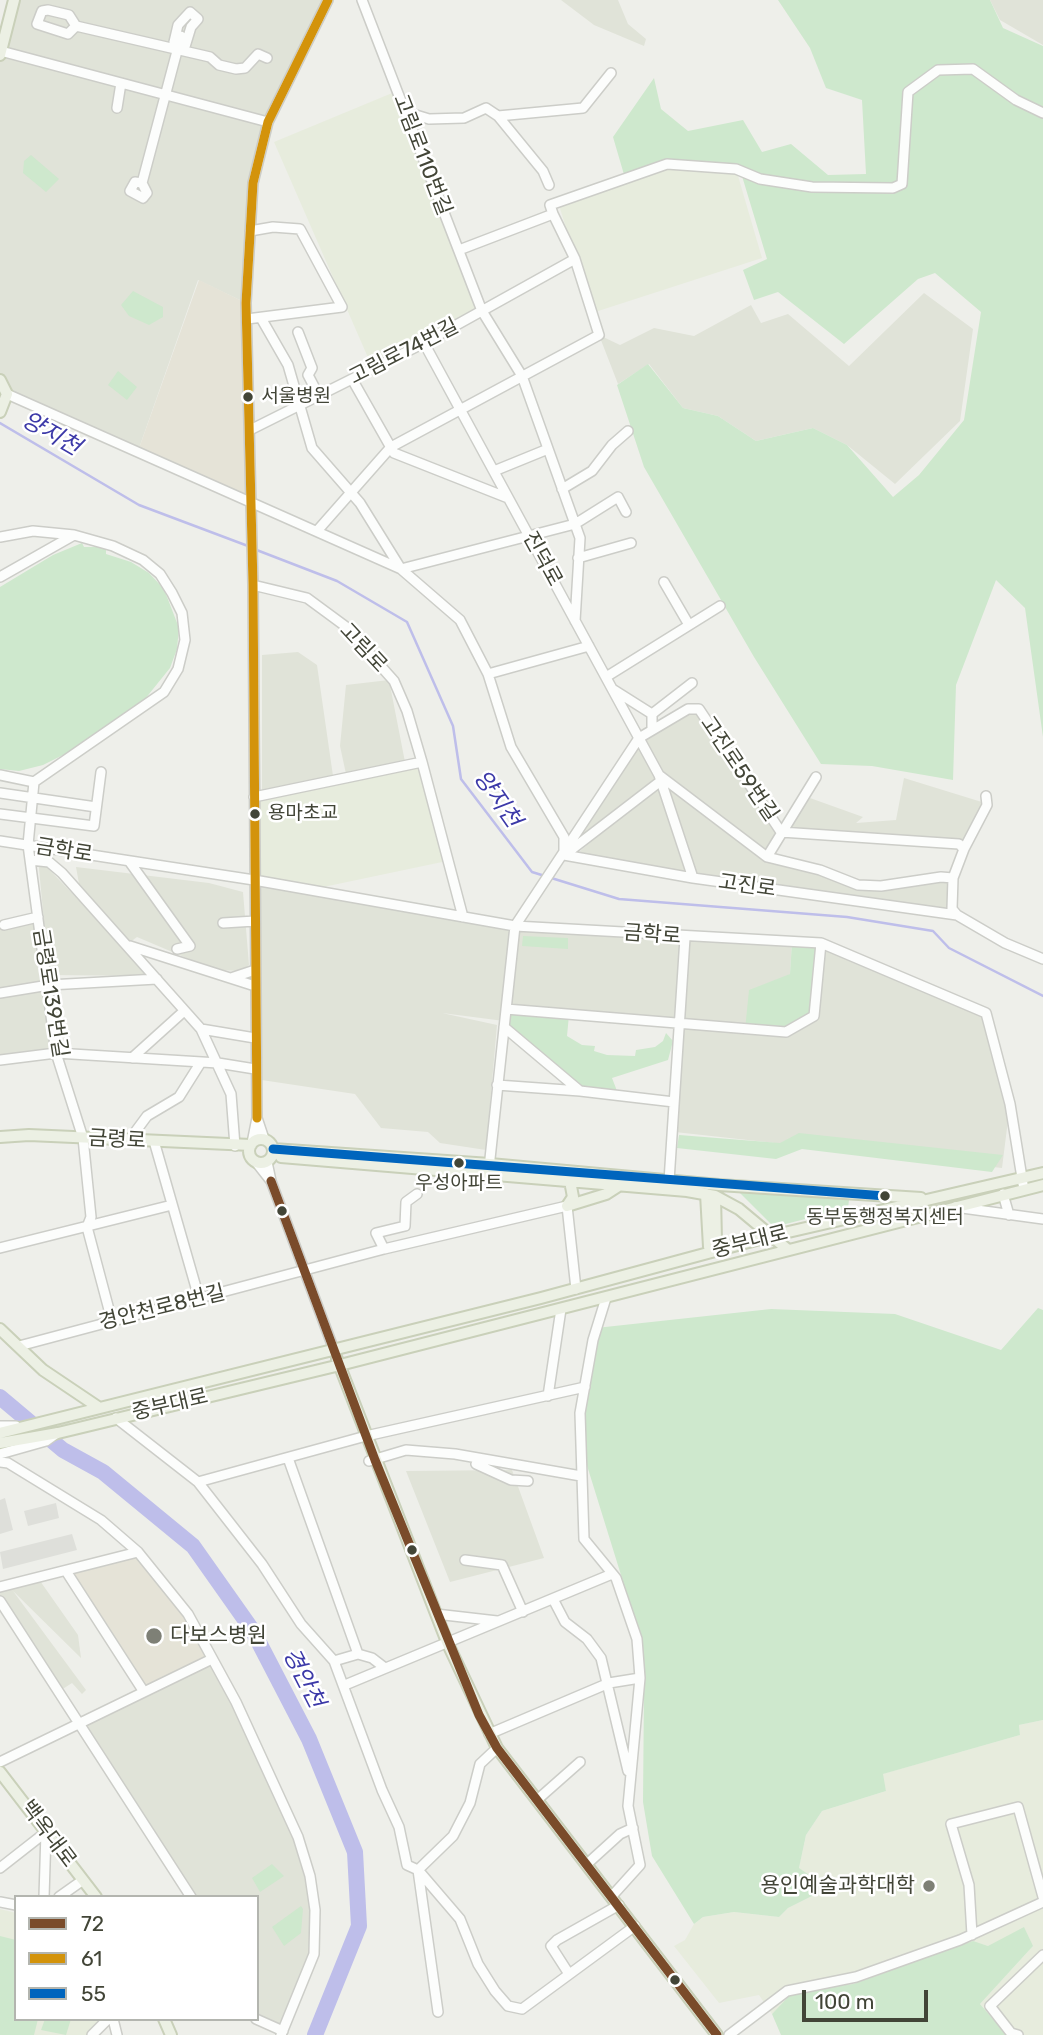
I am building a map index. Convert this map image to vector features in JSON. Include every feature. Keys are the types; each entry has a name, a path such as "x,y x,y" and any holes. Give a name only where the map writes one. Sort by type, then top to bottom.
{"main road":[{"path":"1,53 14,0"},
{"path":"0,380 3,403"},
{"name":"금령로","path":"0,1137 130,1139 234,1146 256,1142"},
{"path":"256,1142 264,1157"},
{"path":"256,1142 264,1157"},
{"path":"234,1146 264,1157 938,1199"},
{"path":"489,1169 570,1181 711,1195 739,1209 786,1249"},
{"name":"중부대로","path":"1,1453 100,1421 545,1314 1003,1194 1043,1173"},
{"path":"567,1206 573,1197 570,1181"},
{"name":"중부대로","path":"0,1433 541,1298 771,1236 1023,1183 1043,1185"},
{"path":"567,1206 606,1194 620,1185"},
{"path":"708,1253 711,1195"},
{"path":"0,1329 43,1370 92,1409"},
{"path":"334,1350 366,1436 372,1460 447,1642 489,1734 717,2035"},
{"name":"백옥대로","path":"0,1772 94,1895"}],"street":[{"path":"256,1142 253,585 247,319 253,183 268,122 328,0"},
{"name":"고림로110번길","path":"362,0 482,311"},
{"path":"76,26 178,49 236,69 245,68 258,54 267,58"},
{"path":"142,183 181,36"},
{"path":"1,53 268,122"},
{"path":"317,531 391,447 599,335 575,259 550,205 667,163 736,169 760,179 812,187 893,188 902,184 908,92 938,70 973,69 1016,100 1043,113"},
{"path":"498,116 583,108 611,73"},
{"path":"117,108 121,83"},
{"path":"406,112 429,119 464,118 486,108 498,116 543,171 549,185"},
{"path":"142,183 150,194 143,198 136,197 127,185 142,183"},
{"path":"459,250 553,214"},
{"path":"247,319 342,307 300,229 273,227 250,231"},
{"name":"고림로74번길","path":"250,430 424,343 575,259"},
{"name":"고림로74번길","path":"482,311 522,376 575,524 579,538 575,621"},
{"path":"261,318 288,365 312,448 352,494 401,569 460,620 488,674 511,747 564,836 562,858"},
{"path":"298,332 312,368 308,375 319,396"},
{"name":"진덕로","path":"424,343 660,778 693,878"},
{"path":"352,379 394,453 509,498"},
{"path":"3,403 251,503 401,569 575,524 618,498 626,512"},
{"path":"562,489 592,471 612,445 628,431"},
{"path":"494,471 548,449"},
{"path":"0,537 33,531 74,535 113,546 143,560 160,574 182,613 185,640 178,669 164,692 34,782 0,775"},
{"path":"0,577 74,535"},
{"path":"579,558 631,543"},
{"path":"664,582 690,625"},
{"name":"고림로","path":"253,585 307,598 345,625 394,681 407,711 422,762 463,917"},
{"path":"606,677 720,606"},
{"path":"488,674 589,646"},
{"path":"652,730 653,714 692,683"},
{"path":"612,688 653,714"},
{"name":"고진로59번길","path":"516,926 639,738 688,709 699,709 781,832"},
{"path":"254,797 422,762"},
{"path":"0,814 94,826 101,772"},
{"path":"816,777 767,857 820,870 858,885 881,886 941,877 953,878"},
{"path":"562,858 660,778"},
{"name":"진덕로","path":"660,778 767,857"},
{"name":"금령로139번길","path":"34,782 28,845 49,985 56,1053 83,1138 91,1217 87,1227 112,1321"},
{"path":"0,793 96,807"},
{"path":"957,915 952,909 953,878 964,849 987,805 986,796"},
{"path":"781,832 959,844 964,849"},
{"name":"금학로","path":"0,841 254,880 516,926 685,938 821,943 986,1013 1010,1104 1023,1183"},
{"name":"고진로","path":"562,858 957,915 1005,943 1043,959"},
{"path":"30,860 48,862 62,873 183,1012 201,1029 231,1094 234,1146"},
{"path":"129,861 190,946 177,949"},
{"path":"1,923 38,917"},
{"path":"223,923 254,921"},
{"path":"489,1169 516,926"},
{"path":"669,1181 685,938"},
{"path":"506,1009 680,1026 786,1032 814,1016 821,943"},
{"path":"127,945 255,986"},
{"path":"231,978 255,970"},
{"path":"0,993 49,985 157,979"},
{"path":"130,1058 183,1012"},
{"path":"504,1027 580,1091"},
{"path":"201,1029 255,1038"},
{"path":"0,1060 56,1053 218,1063 255,1069"},
{"path":"130,1139 147,1116 179,1097 201,1062"},
{"path":"497,1085 674,1102"},
{"path":"154,1141 199,1298"},
{"path":"264,1157 334,1350"},
{"path":"384,1249 376,1233 405,1226 406,1202 417,1194"},
{"path":"1003,1194 1009,1216"},
{"path":"0,1248 172,1205"},
{"path":"567,1206 576,1289"},
{"name":"경안천로8번길","path":"19,1346 384,1249 567,1206"},
{"path":"952,1207 1043,1219"},
{"path":"569,1974 551,1946 616,1900 640,1865 628,1805 640,1678 637,1639 612,1574 584,1539 580,1413 593,1340 606,1298"},
{"path":"548,1396 561,1309"},
{"path":"198,1482 366,1436 585,1387"},
{"path":"116,1418 198,1482 262,1563 301,1624 334,1661 398,1827 407,1864 418,1870 460,1919 478,1964 508,2007 522,2009 635,1926"},
{"path":"0,1426 18,1427"},
{"path":"372,1460 406,1450 455,1454 581,1476"},
{"path":"1,1453 8,1463 101,1520 138,1552 188,1614 236,1702 298,1838 310,1875 315,1910 314,1954 282,2033 259,2021"},
{"path":"455,1454 511,1480 527,1481"},
{"path":"288,1458 358,1654"},
{"path":"0,1587 138,1552"},
{"path":"465,1560 502,1565 523,1612"},
{"path":"66,1571 144,1692"},
{"path":"345,1685 612,1574"},
{"path":"553,1599 565,1622 587,1639 601,1658 609,1683 611,1709 629,1774"},
{"path":"0,1601 190,1895"},
{"path":"436,1614 499,1622"},
{"path":"334,1661 358,1654 372,1658 385,1668"},
{"path":"0,1762 212,1659"},
{"path":"489,1734 609,1683 640,1678"},
{"path":"418,1870 453,1836 470,1803 480,1764 497,1748"},
{"path":"537,1800 580,1762"},
{"path":"729,2035 787,1991 842,1981 972,1935 1043,1899 1018,1807 951,1824 969,1885 972,1935"},
{"path":"587,1864 620,1834 633,1828"},
{"path":"0,1868 46,1832"},
{"path":"44,1895 46,1832"},
{"path":"418,1870 438,2012"},
{"path":"62,1895 83,1880"},
{"path":"1018,2035 1012,2033 990,2007 1043,1955"},
{"path":"92,2035 109,2021"}],"shaded area":[{"path":"14,0 329,0 268,122 253,183 246,303 198,280 138,451 7,394 0,380 0,58"},
{"path":"561,0 618,0 628,24 646,39 644,46 594,25"},
{"path":"990,0 1043,0 1043,45 1000,20"},
{"path":"397,91 482,311 373,369 274,142"},
{"path":"666,166 736,169 762,258 592,313 559,205"},
{"path":"199,280 246,303 251,501 138,451"},
{"path":"924,293 973,329 960,421 895,484 847,445 813,428 756,441 718,416 683,408 649,364 618,384 599,335 620,345 654,328 694,336 751,305 761,323 788,314 849,366"},
{"path":"298,652 317,665 333,776 262,790 262,655"},
{"path":"389,680 405,762 346,774 340,746 346,685"},
{"path":"688,710 699,711 780,831 766,856 660,775 640,738"},
{"path":"638,740 660,781 574,847"},
{"path":"422,762 447,861 309,890 254,880 254,797"},
{"path":"904,778 985,803 965,841 784,830 810,798 863,817 856,823 896,820"},
{"path":"663,781 767,858 858,885 941,877 949,884 952,892 951,919 694,878"},
{"path":"661,783 690,876 573,857"},
{"path":"38,858 152,976 49,975"},
{"path":"76,867 209,883 243,892 249,965 241,971 215,970 137,937 129,943 80,889"},
{"path":"254,880 516,926 792,942 790,974 745,1029 821,943 986,1013 1010,1104 1002,1168 675,1132 680,1026 506,1009 504,1021 442,1013 497,1025 486,1150 440,1143 428,1132 381,1128 355,1094 255,1079"},
{"path":"38,917 56,1053 0,1060 0,926"},
{"path":"512,1470 544,1558 450,1582 406,1471"},
{"path":"5,1498 13,1530 0,1534 0,1500"},
{"path":"56,1503 59,1518 28,1526 24,1511"},
{"path":"72,1534 77,1550 3,1569 0,1552"},
{"name":"다보스병원","path":"138,1552 188,1614 212,1659 144,1692 66,1571"},
{"path":"38,1578 78,1635 81,1658 13,1591 86,1690 82,1694 72,1683 58,1692 0,1601 0,1587"},
{"path":"212,1659 236,1702 310,1876 314,1954 283,2031 259,2020 259,1895 190,1895 79,1724"},
{"name":"용인예술과학대학","path":"1043,1720 1043,2035 1007,2035 980,2004 1033,1946 988,1946 973,1942 853,1984 801,1991 789,1996 772,2014 759,1995 719,2003 674,1946 685,1940 694,1924 703,1917 734,1912 779,1917 788,1908 816,1894 799,1868 806,1835 822,1811 886,1791 882,1774 1020,1735 1019,1725"},
{"path":"0,1909 14,1912 14,2021 106,2021 92,2035 0,2035"}],"green space":[{"path":"778,0 990,0 1003,28 1043,46 1043,737 1025,608 996,580 956,685 953,780 872,766 821,764 754,657 644,467 617,385 648,364 683,408 718,416 756,441 813,428 847,445 893,497 919,475 964,420 981,312 935,273 918,279 844,344 778,292 754,300 743,270 767,259 739,166 667,162 625,178 613,137 654,78 661,109 688,131 743,120 762,152 791,144 828,175 866,174 862,100 826,88 810,48"},
{"path":"31,155 59,179 46,192 23,173 24,161"},
{"path":"133,291 163,307 163,317 149,325 129,316 121,305"},
{"path":"118,371 137,387 127,400 108,385"},
{"path":"82,543 84,547 106,547 106,554 131,562 149,573 164,589 179,628 177,649 170,668 145,699 65,754 43,765 19,771 0,769 0,587 53,555"},
{"path":"523,936 568,938 568,949 522,946"},
{"path":"792,942 821,943 814,1016 786,1032 745,1030 749,990 790,974"},
{"path":"506,1009 569,1015 567,1036 582,1045 595,1046 594,1051 607,1055 635,1056 636,1050 655,1047 663,1041 666,1033 673,1041 668,1060 612,1078 619,1096 580,1091 504,1027"},
{"path":"799,1133 1003,1155 992,1172 802,1149 776,1159 677,1148 679,1135 780,1143"},
{"path":"737,1190 849,1200 848,1208 774,1227"},
{"path":"1038,1308 1043,1310 1043,1720 1019,1725 1020,1735 883,1774 886,1791 822,1811 806,1835 799,1868 812,1877 816,1894 788,1908 779,1917 734,1912 703,1917 694,1924 652,1856 643,1802 644,1689 639,1633 580,1443 596,1328 771,1309 895,1314 1001,1350"},
{"path":"272,1864 284,1876 260,1892 252,1878"},
{"path":"301,1906 301,1933 284,1946 272,1927"},
{"path":"1024,1927 1033,1946 980,2004 1007,2035 781,2035 772,2014 789,1996 801,1991 853,1984 973,1941 988,1946"},
{"path":"0,1936 14,1940 14,2021 38,2021 34,2035 0,2035"},
{"path":"44,2021 70,2021 66,2035 41,2030"}],"waterway":[{"name":"양지천","path":"0,423 139,505 248,546"},
{"name":"양지천","path":"254,549 337,581 407,622 453,726 461,779 532,872 619,899 847,917 933,931 949,948 1043,996"},
{"name":"경안천","path":"0,1397 63,1450 103,1472 193,1546 253,1631 309,1739 355,1852 359,1926 315,2035"}],"transit line":[{"name":"61","path":"257,1118 253,585 246,303 253,183 268,122 328,0"},
{"name":"55","path":"273,1149 885,1196"},
{"name":"72","path":"271,1181 375,1460 479,1715 497,1748 717,2035"}],"place":[{"name":"서울병원","path":"248,397"},
{"name":"용마초교","path":"255,814"},
{"name":"우성아파트","path":"459,1163"},
{"name":"동부동행정복지센터","path":"885,1196"},
{"name":"다보스병원","path":"154,1636"},
{"name":"용인예술과학대학","path":"929,1886"}]}
